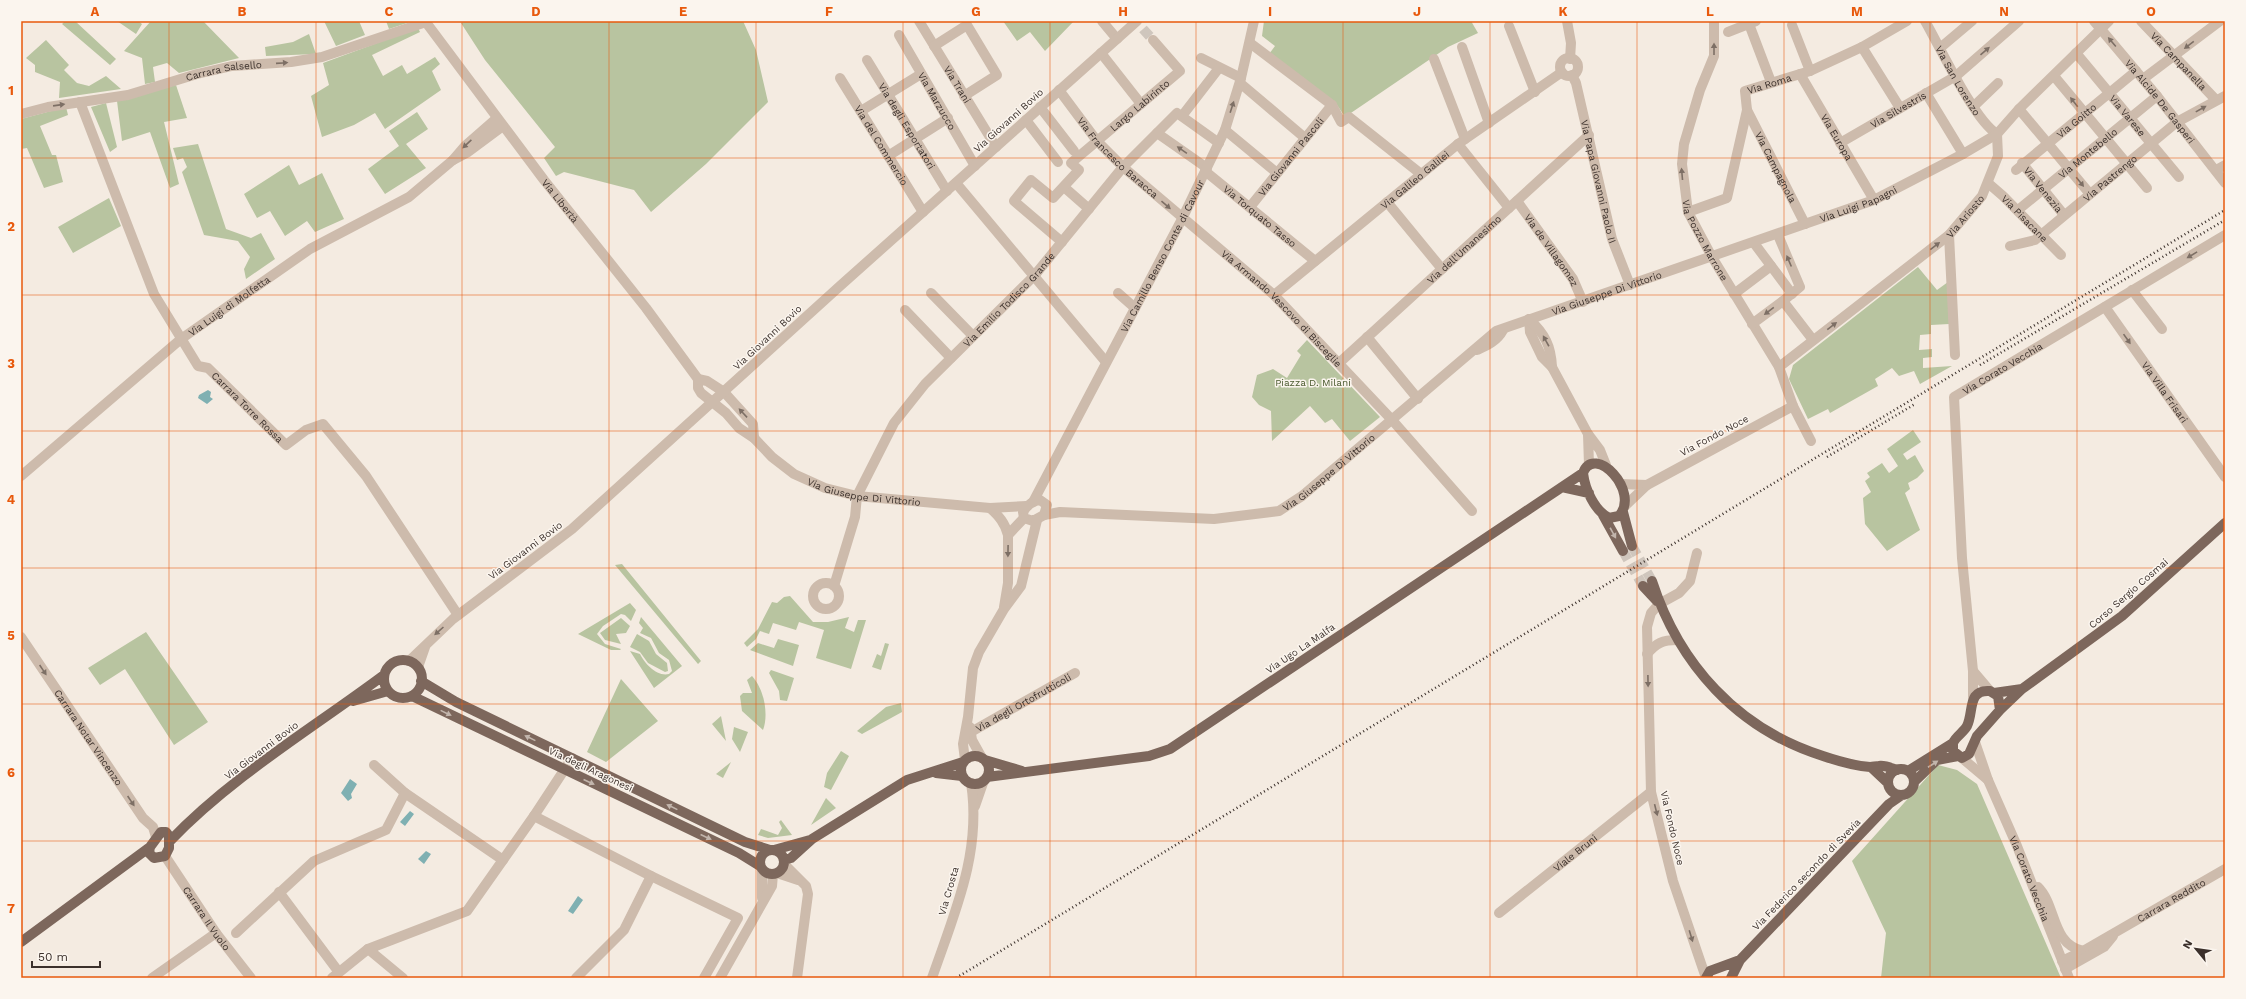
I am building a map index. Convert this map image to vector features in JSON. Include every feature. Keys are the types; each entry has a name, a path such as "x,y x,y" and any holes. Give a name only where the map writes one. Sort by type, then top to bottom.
{"main road":[{"path":"1598,463 1606,465 1626,494 1624,509 1628,548 1603,515 1589,493 1586,469 1598,463"},
{"name":"Via Ugo La Malfa","path":"985,779 1149,756 1170,749 1562,487 1586,469"},
{"path":"1562,487 1589,493"},
{"path":"1603,515 1615,519 1624,509"},
{"name":"Corso Sergio Cosmai","path":"1960,757 1969,754 1974,742 2000,710 2022,689 2122,616 2225,523"},
{"path":"1648,583 1677,640 1692,664 1710,686 1754,722 1774,735 1822,756 1871,767 1881,765 1897,770 1908,771 1912,774 1914,782"},
{"name":"Via Giovanni Bovio","path":"168,836 270,757 345,704 384,674 386,669 396,661 409,661"},
{"path":"384,674 384,683 388,691 399,697 412,696 420,687 422,681 418,668 409,661"},
{"name":"Via degli Aragonesi","path":"422,681 456,702 745,842 772,850"},
{"name":"Corso Sergio Cosmai","path":"1973,698 1981,692 2022,689"},
{"name":"Via Giovanni Bovio","path":"345,704 388,691"},
{"path":"1992,692 2000,700 2000,710"},
{"name":"Via degli Aragonesi","path":"412,696 740,853 761,868"},
{"path":"1908,771 1953,742 1966,727 1973,698"},
{"path":"1953,742 1953,751 1960,757"},
{"path":"812,839 772,850 760,858 761,868 775,874 784,862 791,858 812,839 907,780 964,761 972,756 1004,767 1030,773"},
{"name":"Via Federico secondo di Svevia","path":"1720,969 1726,971 1731,978 1740,960 1889,804 1912,789 1914,782 1936,760 1960,757"},
{"path":"930,772 962,776 971,783 978,784 985,779 989,770 984,759"},
{"path":"962,776 961,769 964,761"},
{"path":"1871,767 1890,787 1902,795"},
{"path":"1889,804 1890,775 1897,770"},
{"path":"21,942 150,847 161,832 168,836 165,856 127,864"},
{"path":"150,847 150,853 154,858"},
{"path":"772,850 780,853 784,862"},
{"name":"Via Federico secondo di Svevia","path":"1706,978 1710,971 1720,969 1740,960"}],"street":[{"name":"Carrara Salsello","path":"21,114 48,107 128,96 197,74 232,66 291,62 322,57 426,21"},
{"name":"Via Libertà","path":"426,21 500,122 646,308 698,379 698,388 701,393 714,402"},
{"name":"Via Trani","path":"919,21 996,147"},
{"path":"1102,21 1117,39"},
{"name":"Via Camillo Benso Conte di Cavour","path":"1030,504 1182,219 1219,143 1225,130 1241,81 1254,21"},
{"path":"1567,21 1571,43 1570,59"},
{"name":"Via Pozzo Marrone","path":"1714,21 1714,56 1700,90 1684,144 1682,164 1688,212 1712,257 1752,324 1780,367 1792,406 1812,441"},
{"name":"Via Roma","path":"1688,212 1727,198 1747,110 1744,91 1810,71 1862,47 1907,21"},
{"path":"1940,48 1972,21"},
{"name":"Via Silvestris","path":"1840,143 1956,76 2019,21"},
{"path":"1997,134 2019,109 2076,53 2098,25 2109,21"},
{"name":"Via Campanella","path":"2141,21 2174,56 2221,98"},
{"path":"2143,79 2221,21 2225,25"},
{"path":"1728,32 1753,22 1772,82"},
{"name":"Via San Lorenzo","path":"1929,23 1940,48 1974,106 1989,129 1997,134"},
{"name":"Via Giovanni Bovio","path":"409,661 426,643 455,617 572,529 1059,90 1117,39 1139,24"},
{"path":"934,46 967,25 997,75 964,96"},
{"path":"1792,25 1810,71"},
{"name":"Via Alcide De Gasperi","path":"2098,25 2157,96 2225,183"},
{"path":"1509,26 1535,92"},
{"name":"Via Marzucco","path":"899,35 975,166"},
{"name":"Largo Labirinto","path":"1062,242 1014,201 1031,180 1053,198 1079,170 1071,163 1180,71 1153,40"},
{"path":"1250,43 1332,106 1341,122 1349,117 1421,174"},
{"path":"1462,47 1489,123"},
{"path":"1862,47 1900,108"},
{"path":"1101,53 1141,104"},
{"name":"Via Varese","path":"2076,53 2179,177"},
{"path":"1201,58 1241,81 1306,138"},
{"path":"1434,59 1461,141 1509,208"},
{"path":"1570,59 1578,65 1577,71 1572,75 1566,76 1562,72 1561,64 1570,59"},
{"name":"Via degli Esportatori","path":"867,60 948,191"},
{"name":"Via Emilio Todisco Grande","path":"856,496 894,423 925,384 1034,276 1122,167 1157,133 1180,114 1219,68"},
{"name":"Via Goitto","path":"2019,167 2136,71"},
{"name":"Via Galileo Galilei","path":"1274,295 1461,141 1535,92 1562,72"},
{"path":"860,111 921,74"},
{"name":"Via Europa","path":"1800,74 1874,200"},
{"name":"Via Papa Giovanni Paolo II","path":"1572,75 1576,83 1612,239 1630,285"},
{"path":"2054,76 2105,140 2147,188"},
{"name":"Via del Commercio","path":"840,78 923,212"},
{"path":"1974,106 1998,83"},
{"name":"Via Francesco Baracca","path":"1059,90 1097,141 1122,167 1182,219"},
{"path":"1926,93 1963,154"},
{"name":"Via Montebello","path":"2018,210 2157,96"},
{"name":"Via Pastrengo","path":"2010,246 2034,240 2177,122 2221,98"},
{"name":"Carrara Torre Rossa","path":"80,102 154,294 198,366 208,368 286,445 306,430 323,424 366,476 455,617"},
{"name":"Via Giovanni Pascoli","path":"1250,207 1332,106"},
{"path":"1040,107 1074,151"},
{"path":"2019,109 2090,194"},
{"name":"Via Campagnola","path":"1747,110 1805,224"},
{"path":"1180,114 1219,143"},
{"path":"888,156 948,118"},
{"path":"1026,120 1058,162"},
{"name":"Via Luigi di Molfetta","path":"21,476 181,339 310,249 409,197 453,160 465,146 500,122"},
{"path":"1225,130 1277,173"},
{"name":"Via Torquato Tasso","path":"1157,133 1206,169 1316,261"},
{"name":"Via Luigi Papagni","path":"1712,257 1874,200 1963,154 1997,134"},
{"name":"Via Ariosto","path":"1780,367 1949,235 1982,196 1998,156 1997,134"},
{"name":"Via dell'Umanesimo","path":"1339,363 1588,135"},
{"path":"2216,170 2225,165"},
{"name":"Via Venezia","path":"2019,167 2043,189 2064,215"},
{"path":"956,183 1106,362"},
{"name":"Via Pisacane","path":"1988,183 2018,210 2061,255"},
{"path":"1064,187 1089,209"},
{"name":"Via de Villagomez","path":"1516,201 1573,279 1583,302"},
{"path":"1387,202 1442,269"},
{"name":"Via Armando Vescovo di Bisceglie","path":"1182,219 1274,295 1393,421 1472,510"},
{"path":"1752,324 1800,287 1778,235"},
{"path":"1949,235 1955,355"},
{"name":"Via Corato Vecchia","path":"1973,698 1973,671 1962,558 1954,397 2225,235"},
{"path":"1754,243 1792,294"},
{"name":"Via Giuseppe Di Vittorio","path":"994,508 1023,517 1029,521 1060,512 1214,519 1279,511 1302,496 1472,353 1499,338 1503,330 1529,319 1583,302 1712,257"},
{"path":"1734,294 1771,266"},
{"path":"2132,290 2162,329"},
{"path":"931,293 973,336"},
{"path":"1118,293 1135,308"},
{"path":"1783,301 1814,340"},
{"name":"Via Villa Frisari","path":"2105,307 2225,477"},
{"path":"905,310 951,358"},
{"path":"1529,319 1538,328 1551,351 1552,367 1588,434 1600,450 1606,465"},
{"path":"1367,337 1418,399"},
{"path":"698,379 707,381 724,392"},
{"name":"Via Giuseppe Di Vittorio","path":"724,392 753,424 754,438"},
{"name":"Via Giuseppe Di Vittorio","path":"714,402 739,428 754,438 772,457 794,474 825,488 856,496 994,508 1045,503 1060,512"},
{"name":"Via Fondo Noce","path":"1624,509 1647,485 1792,406"},
{"path":"1586,469 1588,434"},
{"name":"Via Camillo Benso Conte di Cavour","path":"1044,480 1045,503"},
{"path":"1620,484 1647,485"},
{"path":"834,586 855,517 856,496"},
{"path":"964,761 963,744 968,717 973,668 979,652 1004,609 1021,586 1045,503"},
{"path":"1008,535 1023,517 1030,504"},
{"path":"994,508 1001,518 1008,535 1008,583 1004,609"},
{"path":"1659,604 1679,593 1690,581 1697,553"},
{"name":"Via Fondo Noce","path":"1659,604 1651,613 1646,627 1651,792 1673,881 1706,978"},
{"name":"Carrara Notar Vincenzo","path":"21,637 143,818 153,827 156,837"},
{"path":"1647,654 1654,644 1664,640 1677,640"},
{"path":"418,668 426,643"},
{"path":"1973,671 1992,692"},
{"name":"Via degli Ortofrutticoli","path":"971,732 1075,673"},
{"path":"968,717 972,740 984,759"},
{"name":"Via Corato Vecchia","path":"1974,742 2065,969"},
{"name":"Via Corato Vecchia","path":"1960,757 1988,780"},
{"path":"279,892 335,974 368,948 467,911 534,816 572,758"},
{"path":"374,765 405,793 503,860"},
{"path":"974,808 985,779"},
{"path":"971,783 974,808"},
{"name":"Viale Bruni","path":"1499,913 1651,792"},
{"path":"236,933 314,861 386,830 405,793"},
{"name":"Via Crosta","path":"932,978 965,884 974,808"},
{"path":"534,816 651,876 738,918 704,978"},
{"name":"Carrara Il Vuolo","path":"165,856 216,933 251,978"},
{"path":"784,862 798,880 806,886 808,894 797,978"},
{"path":"761,868 762,900"},
{"name":"Carrara Reddito","path":"2065,969 2083,951 2225,869"},
{"path":"720,978 762,900 772,886 775,874 798,880"},
{"path":"576,978 624,930 651,876"},
{"path":"2029,877 2041,890 2060,935 2074,949 2083,951"},
{"name":"Carrara Reddito","path":"2065,969 2104,948 2116,932"},
{"path":"152,978 216,933"},
{"path":"368,948 404,978"}],"green space":[{"path":"65,21 75,21 116,59 110,65 62,24"},
{"path":"117,21 138,21 142,24 136,34"},
{"path":"151,21 203,21 239,58 179,73 167,63 153,67 155,82 145,84 142,58 124,51"},
{"path":"324,21 359,21 365,35 336,46"},
{"path":"386,21 413,21 389,29"},
{"path":"467,21 743,21 756,50 768,102 706,164 651,212 634,190 564,172 556,176 544,158 555,147 485,60 461,23"},
{"path":"1003,21 1074,21 1045,51 1030,32 1017,41"},
{"path":"1264,21 1471,21 1478,33 1448,47 1345,117 1337,105 1269,54 1275,46 1262,36"},
{"path":"418,28 420,32 372,55 383,76 402,65 407,74 435,57 440,64 432,71 441,90 385,129 375,113 354,125 322,137 311,96 329,85 323,63"},
{"path":"309,34 316,54 266,56 265,47 293,42"},
{"path":"46,40 69,65 64,70 77,83 89,86 106,76 121,89 59,98 60,82 35,72 35,65 26,58"},
{"path":"176,85 187,118 164,122 179,184 170,188 150,132 122,141 117,101"},
{"path":"106,103 117,147 110,152 91,107"},
{"path":"66,107 68,115 40,126 52,155 56,155 63,182 44,188 27,148 21,149 21,119"},
{"path":"417,112 428,129 406,144 426,168 385,194 368,169 399,146 389,131"},
{"path":"198,144 226,229 251,238 261,233 275,259 246,279 244,269 250,257 238,241 204,235 182,172 187,167 183,158 177,160 173,148"},
{"path":"289,165 299,185 322,173 344,219 315,232 307,221 285,236 270,211 257,218 244,194"},
{"path":"109,198 121,226 73,253 58,227"},
{"path":"1918,267 1937,290 1948,282 1949,324 1931,325 1931,334 1920,335 1919,350 1932,349 1932,357 1923,358 1923,368 1952,366 1920,384 1914,371 1899,376 1892,368 1875,379 1878,386 1830,413 1828,409 1808,419 1789,379 1793,365"},
{"name":"Piazza D. Milani","path":"1307,340 1380,417 1350,441 1332,419 1325,423 1310,406 1272,441 1271,411 1259,405 1252,397 1257,375 1273,369 1287,378 1301,355 1297,351"},
{"path":"1913,430 1921,442 1903,454 1907,460 1915,455 1924,471 1917,478 1908,483 1910,489 1905,493 1920,530 1887,551 1865,524 1863,498 1871,492 1865,481 1870,477 1867,473 1882,463 1889,473 1898,466 1887,449"},
{"path":"622,564 701,661 698,664 615,565"},
{"path":"790,596 813,622 828,622 849,617 845,628 854,632 858,620 866,620 851,669 816,658 824,630 799,622 796,630 773,623 769,634 760,631 756,639 747,647 744,643 758,629 772,602 777,603 784,597"},
{"path":"630,603 636,610 631,621 625,615 621,614 603,626 597,634 605,644 621,649 620,650 611,650 578,634"},
{"path":"641,617 682,666 654,688 630,651 640,654 648,666 660,674 669,674 672,671 669,660 659,653 651,638 640,633 643,628 639,623"},
{"path":"621,618 630,626 626,633 616,634 621,644 605,640 600,633"},
{"path":"146,632 208,722 174,745 125,669 100,685 88,668"},
{"path":"637,634 649,641 656,654 667,663 668,671 665,672 648,663 640,652 630,647"},
{"path":"778,639 799,645 793,666 750,650 758,643 774,648"},
{"path":"885,643 889,644 881,670 872,667 877,654 881,656"},
{"path":"771,670 794,678 787,701 780,700 779,691 769,673"},
{"path":"752,676 760,688 764,702 766,717 763,730 742,711 740,696 743,693 752,693 747,680"},
{"path":"621,679 658,721 606,762 587,752"},
{"path":"901,703 902,712 862,734 857,731 886,707"},
{"path":"721,716 726,741 712,724"},
{"path":"734,727 748,732 740,752 732,739"},
{"path":"841,751 849,756 831,790 824,787 827,773"},
{"path":"731,762 723,778 716,774"},
{"path":"1938,765 1957,770 1977,784 2061,978 1881,978 1886,933 1852,861"},
{"path":"826,798 836,808 811,825"},
{"path":"781,820 792,835 768,838 758,835 761,829 778,835 782,828 779,822"}],"water":[{"path":"208,390 211,392 210,397 213,399 207,404 198,398 199,395"},
{"path":"350,779 357,784 351,794 352,798 348,801 341,793"},
{"path":"410,811 414,814 405,826 400,822"},
{"path":"426,851 431,854 424,864 418,859"},
{"path":"578,896 583,900 573,914 568,911"}],"tunnel":[{"path":"1143,29 1153,40"},
{"path":"1632,546 1652,581"},
{"path":"1623,551 1643,586"}],"railway":[{"path":"956,978 2225,210"},
{"path":"1980,365 2225,220"},
{"path":"1827,457 1915,404"}]}
